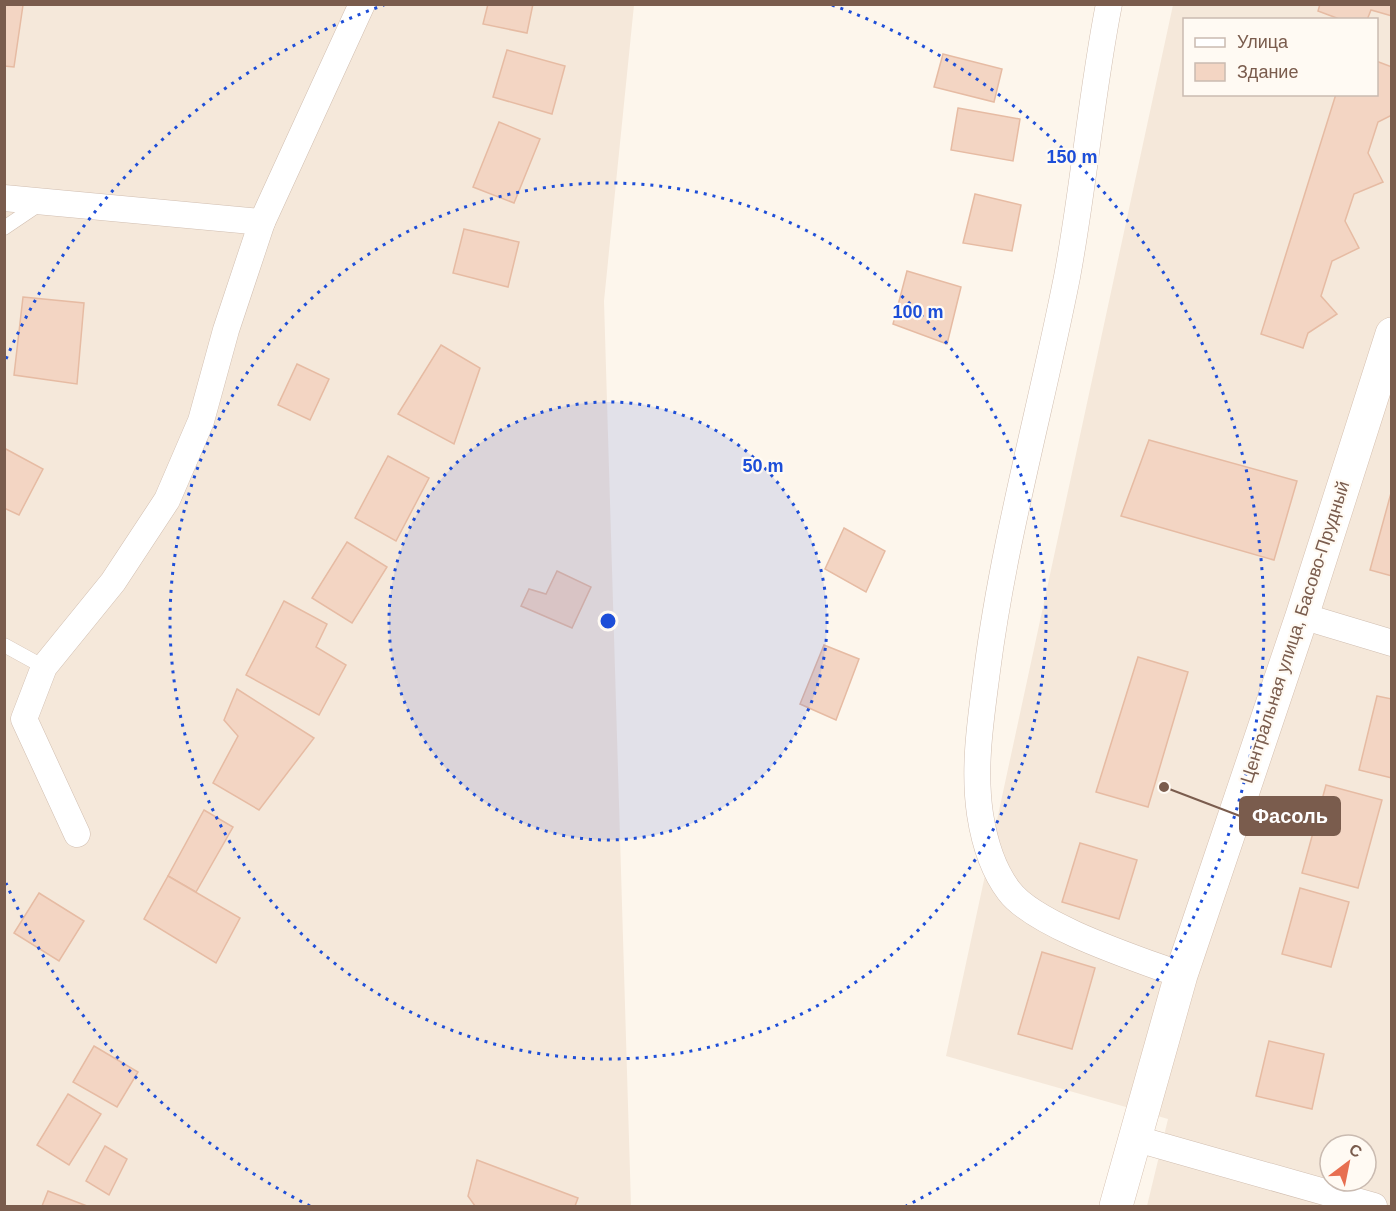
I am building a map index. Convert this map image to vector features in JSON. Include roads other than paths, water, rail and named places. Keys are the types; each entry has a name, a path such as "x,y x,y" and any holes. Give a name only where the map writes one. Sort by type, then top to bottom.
{"street":[{"path":"77,834 24,719 44,667 113,582 167,500 201,421 226,330 262,222 362,4"},
{"path":"1109,4 1095,73 1067,276 993,628 978,743 980,814 993,862 1010,893 1033,911 1080,937 1181,975"},
{"path":"4,198 262,222"},
{"name":"Центральная улица, Басово-Прудный","path":"1116,1206 1137,1139 1181,975 1302,616 1392,334"},
{"path":"1302,616 1392,643"},
{"path":"1137,1139 1374,1206"}],"lane":[{"path":"4,228 43,202"},
{"path":"4,645 44,667"}],"place":[{"name":"Фасоль","path":"1164,787"}]}
